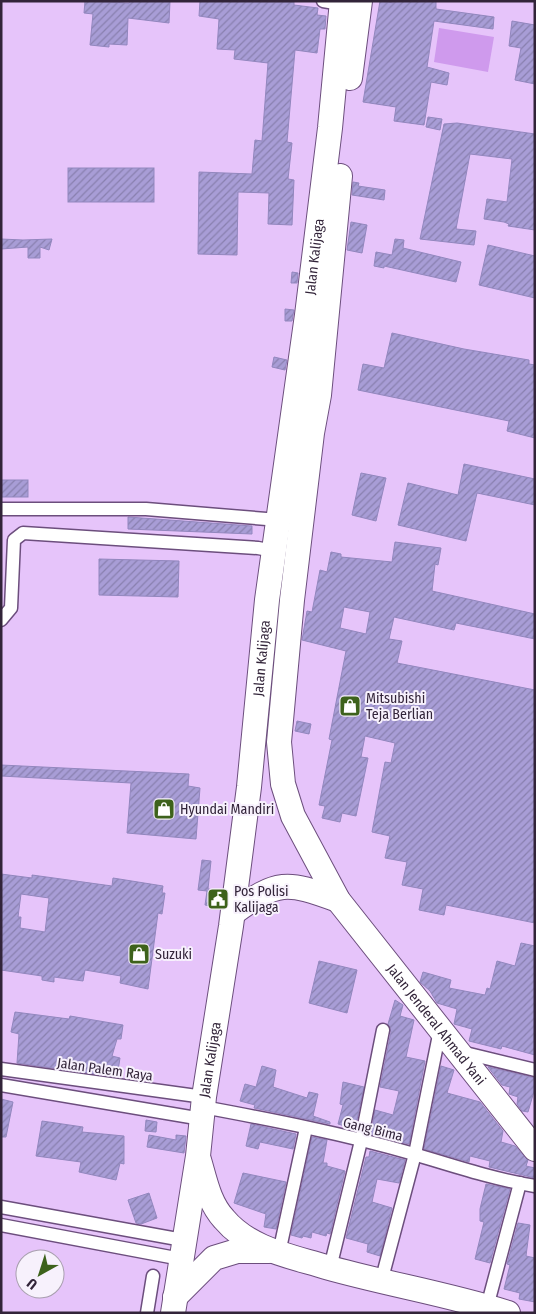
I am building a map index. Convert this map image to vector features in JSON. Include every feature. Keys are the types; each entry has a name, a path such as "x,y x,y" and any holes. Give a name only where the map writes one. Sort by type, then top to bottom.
{"highway":[{"name":"Jalan Kalijaga","path":"174,1305 198,1156 203,1108 233,913 249,786 267,600 329,138 342,2"},
{"name":"Jalan Kalijaga","path":"338,900 293,816 283,784 279,742 292,600 312,434 319,395 349,82 342,2"},
{"path":"267,600 292,600"},
{"path":"233,913 261,893 278,887 300,886 338,900"},
{"name":"Jalan Jenderal Ahmad Yani","path":"338,900 535,1149"},
{"path":"198,1156 214,1206 224,1220 247,1238 275,1252 330,1268 495,1310"},
{"path":"174,1305 214,1258 237,1251 275,1252"}],"street":[{"path":"1,509 146,509 279,520"},
{"path":"1,620 10,608 14,540 23,534 258,548 274,551"},
{"path":"330,1268 361,1141 383,1030"},
{"path":"381,1282 415,1154 440,1030"},
{"path":"456,1051 535,1070"},
{"name":"Jalan Palem Raya","path":"1,1069 203,1108"},
{"path":"1,1085 203,1108"},
{"name":"Gang Bima","path":"203,1108 306,1128 415,1154 455,1168 535,1186"},
{"path":"275,1252 306,1128"},
{"path":"495,1310 520,1183"},
{"path":"1,1207 182,1249"},
{"path":"1,1225 182,1249"},
{"path":"147,1313 154,1276"},
{"path":"150,1294 174,1305"}],"shaded area":[{"path":"439,28 494,37 488,72 434,62"}],"building":[{"path":"85,1 129,3 130,1 170,1 169,23 128,18 127,45 109,44 109,47 90,45 93,14 84,13"},
{"path":"200,1 294,2 294,5 318,8 317,15 326,16 325,29 320,29 317,53 295,50 287,142 292,143 288,179 294,180 292,225 268,224 269,193 238,192 237,255 198,254 199,172 252,174 255,140 262,141 268,63 234,59 235,50 217,49 219,19 199,16"},
{"path":"380,1 394,3 394,1 436,1 436,9 494,17 493,29 434,21 427,67 449,73 447,85 431,82 424,125 394,121 396,107 363,102"},
{"path":"512,21 535,25 535,84 515,80 521,48 509,46"},
{"path":"428,117 442,119 440,130 426,127"},
{"path":"457,123 535,134 535,230 508,226 509,224 504,222 484,219 487,199 507,202 512,159 470,154 456,229 476,231 474,245 420,239 444,124"},
{"path":"68,168 154,168 154,202 68,202"},
{"path":"353,182 359,183 358,186 385,190 384,200 352,195"},
{"path":"351,222 367,225 362,253 347,250"},
{"path":"1,239 52,239 49,250 40,247 40,258 28,258 28,247 1,249"},
{"path":"395,239 404,240 403,248 461,262 456,282 384,266 384,268 374,266 376,252 392,255"},
{"path":"488,245 535,256 535,298 479,285"},
{"path":"292,272 298,273 297,283 291,283"},
{"path":"285,309 294,310 292,321 285,321"},
{"path":"392,333 464,349 529,360 529,364 535,365 535,438 507,431 509,421 358,390 363,364 384,368"},
{"path":"274,357 287,360 285,370 272,367"},
{"path":"464,464 535,479 535,505 477,493 466,541 398,525 408,483 458,495"},
{"path":"361,473 386,478 376,521 352,515"},
{"path":"1,480 28,480 28,497 1,497"},
{"path":"128,517 252,526 252,534 128,529"},
{"path":"395,542 441,548 438,565 435,564 432,591 535,614 535,639 456,623 454,630 394,617 389,639 402,641 397,663 535,690 535,923 446,905 444,915 419,910 423,889 402,885 407,862 385,858 390,836 372,832 385,762 391,763 395,743 365,736 361,757 368,758 356,816 342,813 340,822 322,818 325,806 319,805 332,740 329,739 346,651 302,640 307,611 312,612 320,570 327,572 331,552 341,554 341,557 392,562","holes":["344,607 370,612 366,634 340,628"]},
{"path":"99,559 179,561 178,597 99,595"},
{"path":"297,721 311,724 309,734 295,731"},
{"path":"1,765 189,774 188,786 200,788 196,839 127,833 131,783 1,776"},
{"path":"202,860 211,861 208,889 222,891 219,908 205,905 207,891 198,890"},
{"path":"1,874 32,878 32,875 112,886 113,878 163,886 162,893 165,893 162,914 158,913 148,989 120,983 121,976 85,970 83,981 54,977 54,982 42,980 42,976 1,970","holes":["21,894 49,898 45,932 20,928 21,917 18,917"]},
{"path":"521,943 535,946 535,1055 502,1046 501,1049 469,1041 472,1029 454,1024 457,1009 437,1003 430,991 420,982 423,972 451,980 449,988 485,995 487,988 490,989 497,961 515,966"},
{"path":"319,961 357,970 347,1013 309,1003"},
{"path":"395,1000 403,1005 400,1016 414,1020 406,1057 425,1061 409,1144 371,1134 375,1110 393,1115 399,1091 380,1087 391,1032 388,1024"},
{"path":"15,1012 69,1019 70,1016 123,1025 121,1039 117,1039 112,1056 120,1058 117,1077 17,1063 19,1034 11,1032"},
{"path":"262,1066 276,1070 273,1087 307,1098 309,1092 318,1094 313,1116 330,1122 330,1124 254,1108 255,1105 240,1101 245,1084 256,1087"},
{"path":"441,1066 454,1070 447,1093 480,1102 503,1131 501,1142 515,1146 528,1160 526,1166 535,1168 535,1178 489,1167 490,1161 470,1156 469,1162 424,1149"},
{"path":"488,1067 535,1078 535,1088 528,1112 522,1111 517,1104 518,1097 509,1094 510,1087 502,1085"},
{"path":"343,1082 364,1087 355,1129 338,1124 343,1105 340,1104"},
{"path":"1,1099 13,1102 6,1137 1,1137"},
{"path":"146,1120 157,1122 156,1132 145,1131"},
{"path":"42,1121 83,1127 82,1132 124,1136 124,1164 120,1163 116,1180 79,1172 81,1162 36,1156"},
{"path":"251,1124 296,1134 293,1149 260,1142 258,1149 246,1146"},
{"path":"149,1135 176,1140 176,1135 186,1136 184,1153 147,1147"},
{"path":"312,1137 327,1140 323,1163 345,1171 330,1234 327,1233 326,1236 312,1232 311,1238 303,1236 302,1238 291,1235"},
{"path":"370,1151 405,1160 399,1183 377,1179 372,1202 392,1208 380,1256 367,1252 368,1244 346,1238 366,1157 369,1157"},
{"path":"243,1173 286,1182 276,1229 264,1227 266,1214 234,1203"},
{"path":"486,1184 510,1189 490,1263 475,1259 484,1222 480,1221 480,1209"},
{"path":"149,1193 157,1218 141,1224 136,1223 128,1200"},
{"path":"518,1223 530,1225 526,1256 535,1258 535,1302 519,1299 520,1293 504,1289 510,1265 507,1264"}],"place":[{"name":"Mitsubishi Teja Berlian","path":"350,706"},
{"name":"Hyundai Mandiri","path":"164,809"},
{"name":"Pos Polisi Kalijaga","path":"218,899"},
{"name":"Suzuki","path":"139,954"}]}
